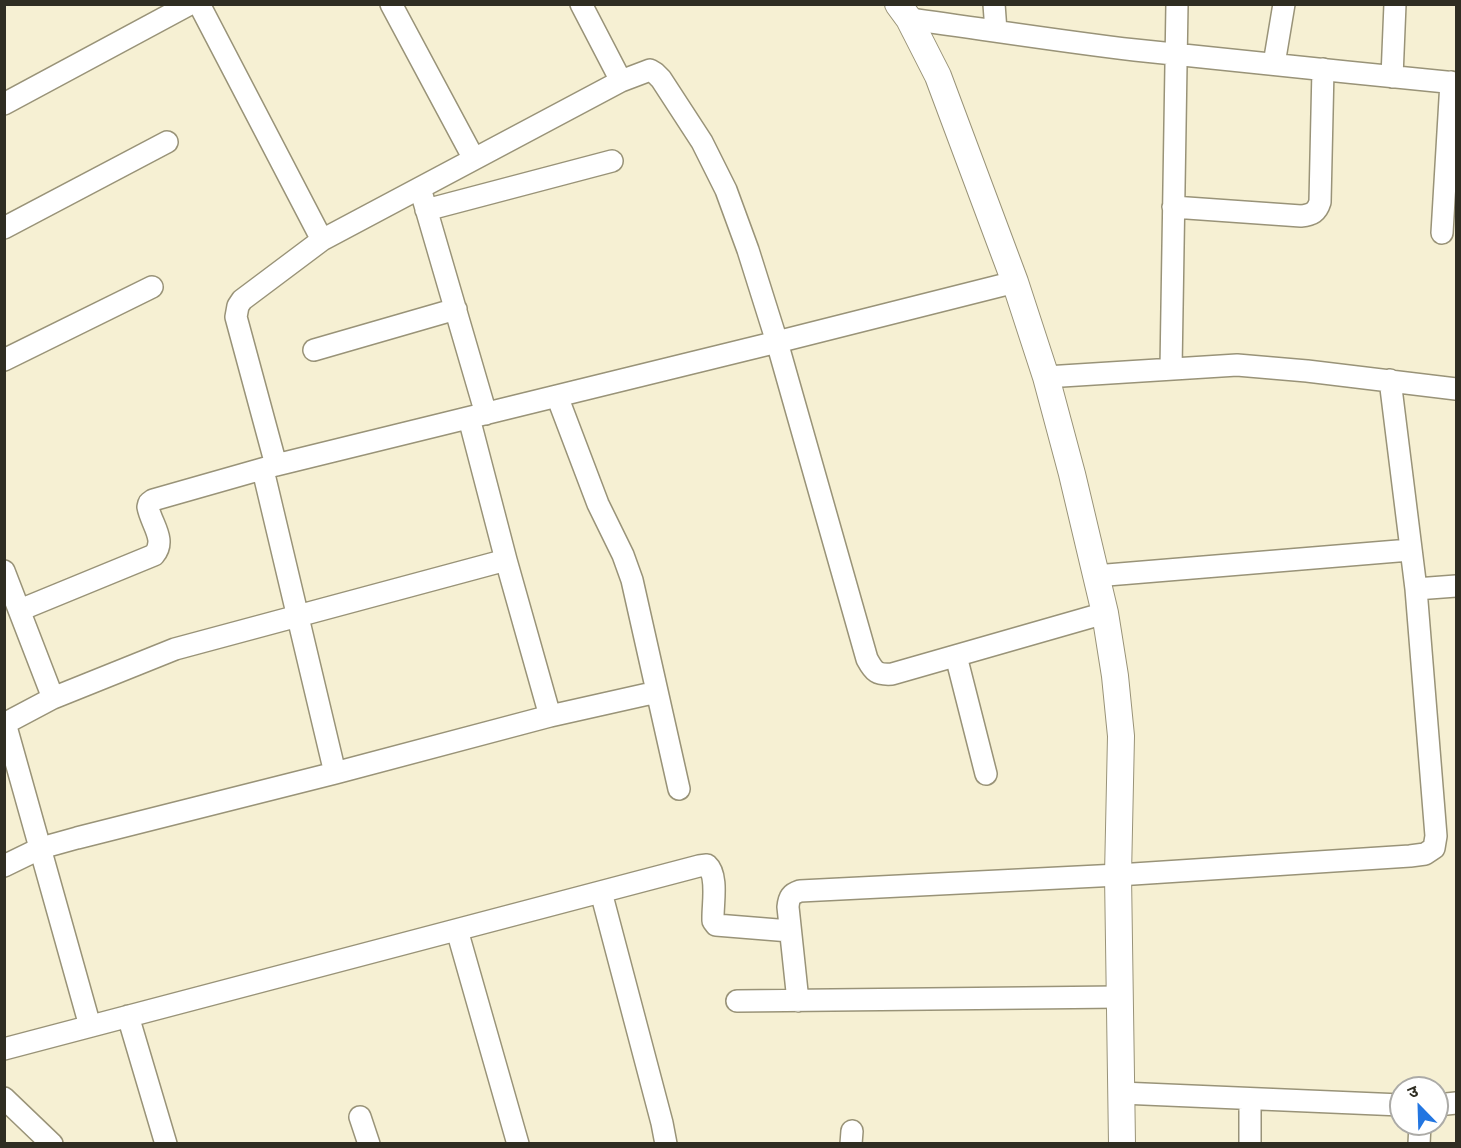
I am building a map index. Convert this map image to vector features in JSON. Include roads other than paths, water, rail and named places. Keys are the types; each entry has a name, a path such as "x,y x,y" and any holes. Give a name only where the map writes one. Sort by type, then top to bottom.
{"street":[{"path":"4,104 190,4"},
{"path":"199,4 322,240"},
{"path":"391,4 474,159"},
{"path":"581,4 621,81"},
{"path":"994,4 996,31"},
{"path":"1171,369 1177,4"},
{"path":"1274,64 1284,4"},
{"path":"1392,77 1395,4"},
{"path":"904,12 996,31 1134,50 1454,82 1442,233"},
{"path":"904,12 938,76 1015,282 1046,377 1105,613 1121,736 1118,875 1122,1143"},
{"path":"1173,207 1301,216 1310,215 1317,209 1320,201 1323,69"},
{"path":"335,773 298,616 269,467 236,317 238,306 242,300 322,240 621,81 650,70 661,79 702,142 726,190 777,342 867,659 872,669 881,675 892,674 1105,613"},
{"path":"4,228 167,142"},
{"path":"426,210 612,161"},
{"path":"420,188 456,309 506,560 550,716"},
{"path":"20,610 154,555 160,545 148,507 153,500 269,467 1015,282"},
{"path":"4,360 152,287"},
{"path":"314,350 456,309"},
{"path":"1046,377 1247,365 1456,389"},
{"path":"798,1001 788,907 789,898 800,891 1118,875 1410,856 1425,854 1434,848 1436,836 1416,590 1390,380"},
{"path":"557,396 598,504 623,555 632,580 679,789"},
{"path":"1095,576 1410,550"},
{"path":"90,1026 5,724 53,698 175,649 506,560"},
{"path":"4,571 53,698"},
{"path":"1416,590 1456,586"},
{"path":"957,656 986,774"},
{"path":"4,866 41,848 77,838 550,716 657,692"},
{"path":"4,1049 706,865 712,870 714,878 713,921 716,925 790,931"},
{"path":"601,892 666,1143"},
{"path":"457,930 518,1143"},
{"path":"737,1001 1120,997"},
{"path":"128,1016 166,1143"},
{"path":"1121,1093 1389,1105"},
{"path":"4,1098 12,1115 51,1143"},
{"path":"1250,1099 1250,1143"},
{"path":"360,1117 369,1143"}]}
